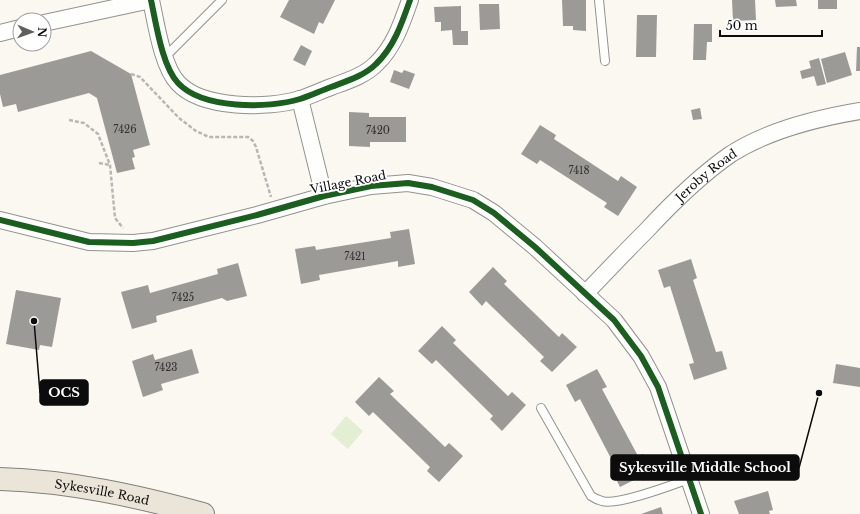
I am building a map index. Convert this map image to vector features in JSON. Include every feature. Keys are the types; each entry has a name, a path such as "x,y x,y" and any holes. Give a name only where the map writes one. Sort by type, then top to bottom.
{"main road":[{"name":"Sykesville Road","path":"0,478 107,490 203,514"}],"street":[{"path":"52,21 151,0 165,57 172,75 179,84 198,96 209,100 231,105 250,105 300,99 355,78 375,65 384,56 398,34 410,0"},
{"path":"0,33 12,30"},
{"path":"300,99 324,196"},
{"name":"Jeroby Road","path":"585,294 686,189 732,153 777,132 844,114 860,112"},
{"name":"Village Road","path":"0,220 89,242 133,243 153,241 257,215 324,196 371,186 408,183 436,188 473,200 494,213 535,247 614,320 641,356 658,387 701,514"}],"lane":[{"path":"165,57 222,0"},
{"path":"599,0 605,61"},
{"path":"541,408 591,496 602,502 627,499 689,479"}],"path":[{"path":"131,74 140,77 179,118 196,131 209,137 248,137 253,141 272,200"},
{"path":"69,120 84,123 98,134 110,165 115,218 122,228 129,230"},
{"path":"99,163 110,165"}],"green space":[{"path":"346,416 363,431 348,449 331,434"}],"building":[{"path":"289,0 335,0 323,24 319,22 314,34 280,17"},
{"path":"562,0 586,0 586,31 573,30 573,26 563,26"},
{"path":"732,0 755,0 756,20 733,21"},
{"path":"775,0 796,0 797,6 776,7"},
{"path":"818,0 837,0 837,9 818,9"},
{"path":"479,4 499,4 500,29 480,30"},
{"path":"461,6 461,31 468,31 468,45 453,45 452,30 441,31 441,22 435,22 434,7"},
{"path":"637,15 657,15 656,57 636,57"},
{"path":"694,24 712,24 712,42 707,42 706,60 693,60"},
{"path":"301,45 312,51 305,66 293,60"},
{"path":"857,47 860,47 860,71 856,71"},
{"path":"91,51 131,74 150,145 133,150 135,157 132,158 135,169 117,173 97,98 89,93 18,112 16,104 3,107 0,94 0,75"},
{"path":"845,52 852,75 827,83 821,59"},
{"path":"819,58 826,84 817,86 814,76 802,79 800,71 811,68 809,61"},
{"path":"394,70 402,73 404,70 415,74 409,89 390,82"},
{"path":"700,108 702,119 693,120 691,110"},
{"path":"349,112 369,113 369,117 406,117 406,142 370,142 370,147 349,146"},
{"path":"540,125 556,135 554,139 618,181 621,176 637,187 618,216 604,207 607,203 540,160 537,164 521,154"},
{"path":"409,229 415,264 398,267 398,261 319,275 320,280 301,284 295,249 315,246 316,250 391,238 390,232"},
{"path":"691,259 697,278 693,280 716,352 722,351 727,369 694,380 689,364 694,363 670,286 664,288 658,270"},
{"path":"238,263 247,296 227,301 222,298 156,316 157,322 132,329 121,292 148,285 150,293 218,274 217,269"},
{"path":"493,267 507,281 504,284 559,337 562,333 577,347 552,372 540,361 544,357 486,301 482,306 469,292"},
{"path":"16,290 61,298 52,347 40,345 39,350 6,344"},
{"path":"442,326 456,340 453,343 508,396 512,392 526,405 502,431 490,419 493,416 436,360 432,364 418,351"},
{"path":"192,349 199,373 161,384 163,390 143,397 132,361 153,354 155,360"},
{"path":"836,364 860,368 860,387 833,383"},
{"path":"597,369 607,387 602,389 638,456 643,454 652,471 620,487 613,473 617,470 580,399 575,402 566,385"},
{"path":"379,377 394,391 390,394 445,447 449,443 463,456 439,482 427,471 430,467 373,412 369,416 355,402"},
{"path":"768,491 773,510 769,511 770,514 739,514 734,501"},
{"path":"661,507 663,514 641,514"}],"cycle path":[{"path":"151,0 164,55 172,75 178,83 189,92 203,98 219,102 254,105 287,102 300,99 366,72 376,64 393,42 410,0"},
{"path":"0,220 89,242 133,243 153,241 257,215 324,196 371,186 408,183 432,187 473,200 494,213 535,247 614,320 641,356 658,387 701,514"}],"place":[{"name":"OCS","path":"34,321"},
{"name":"Sykesville Middle School","path":"819,393"}]}
